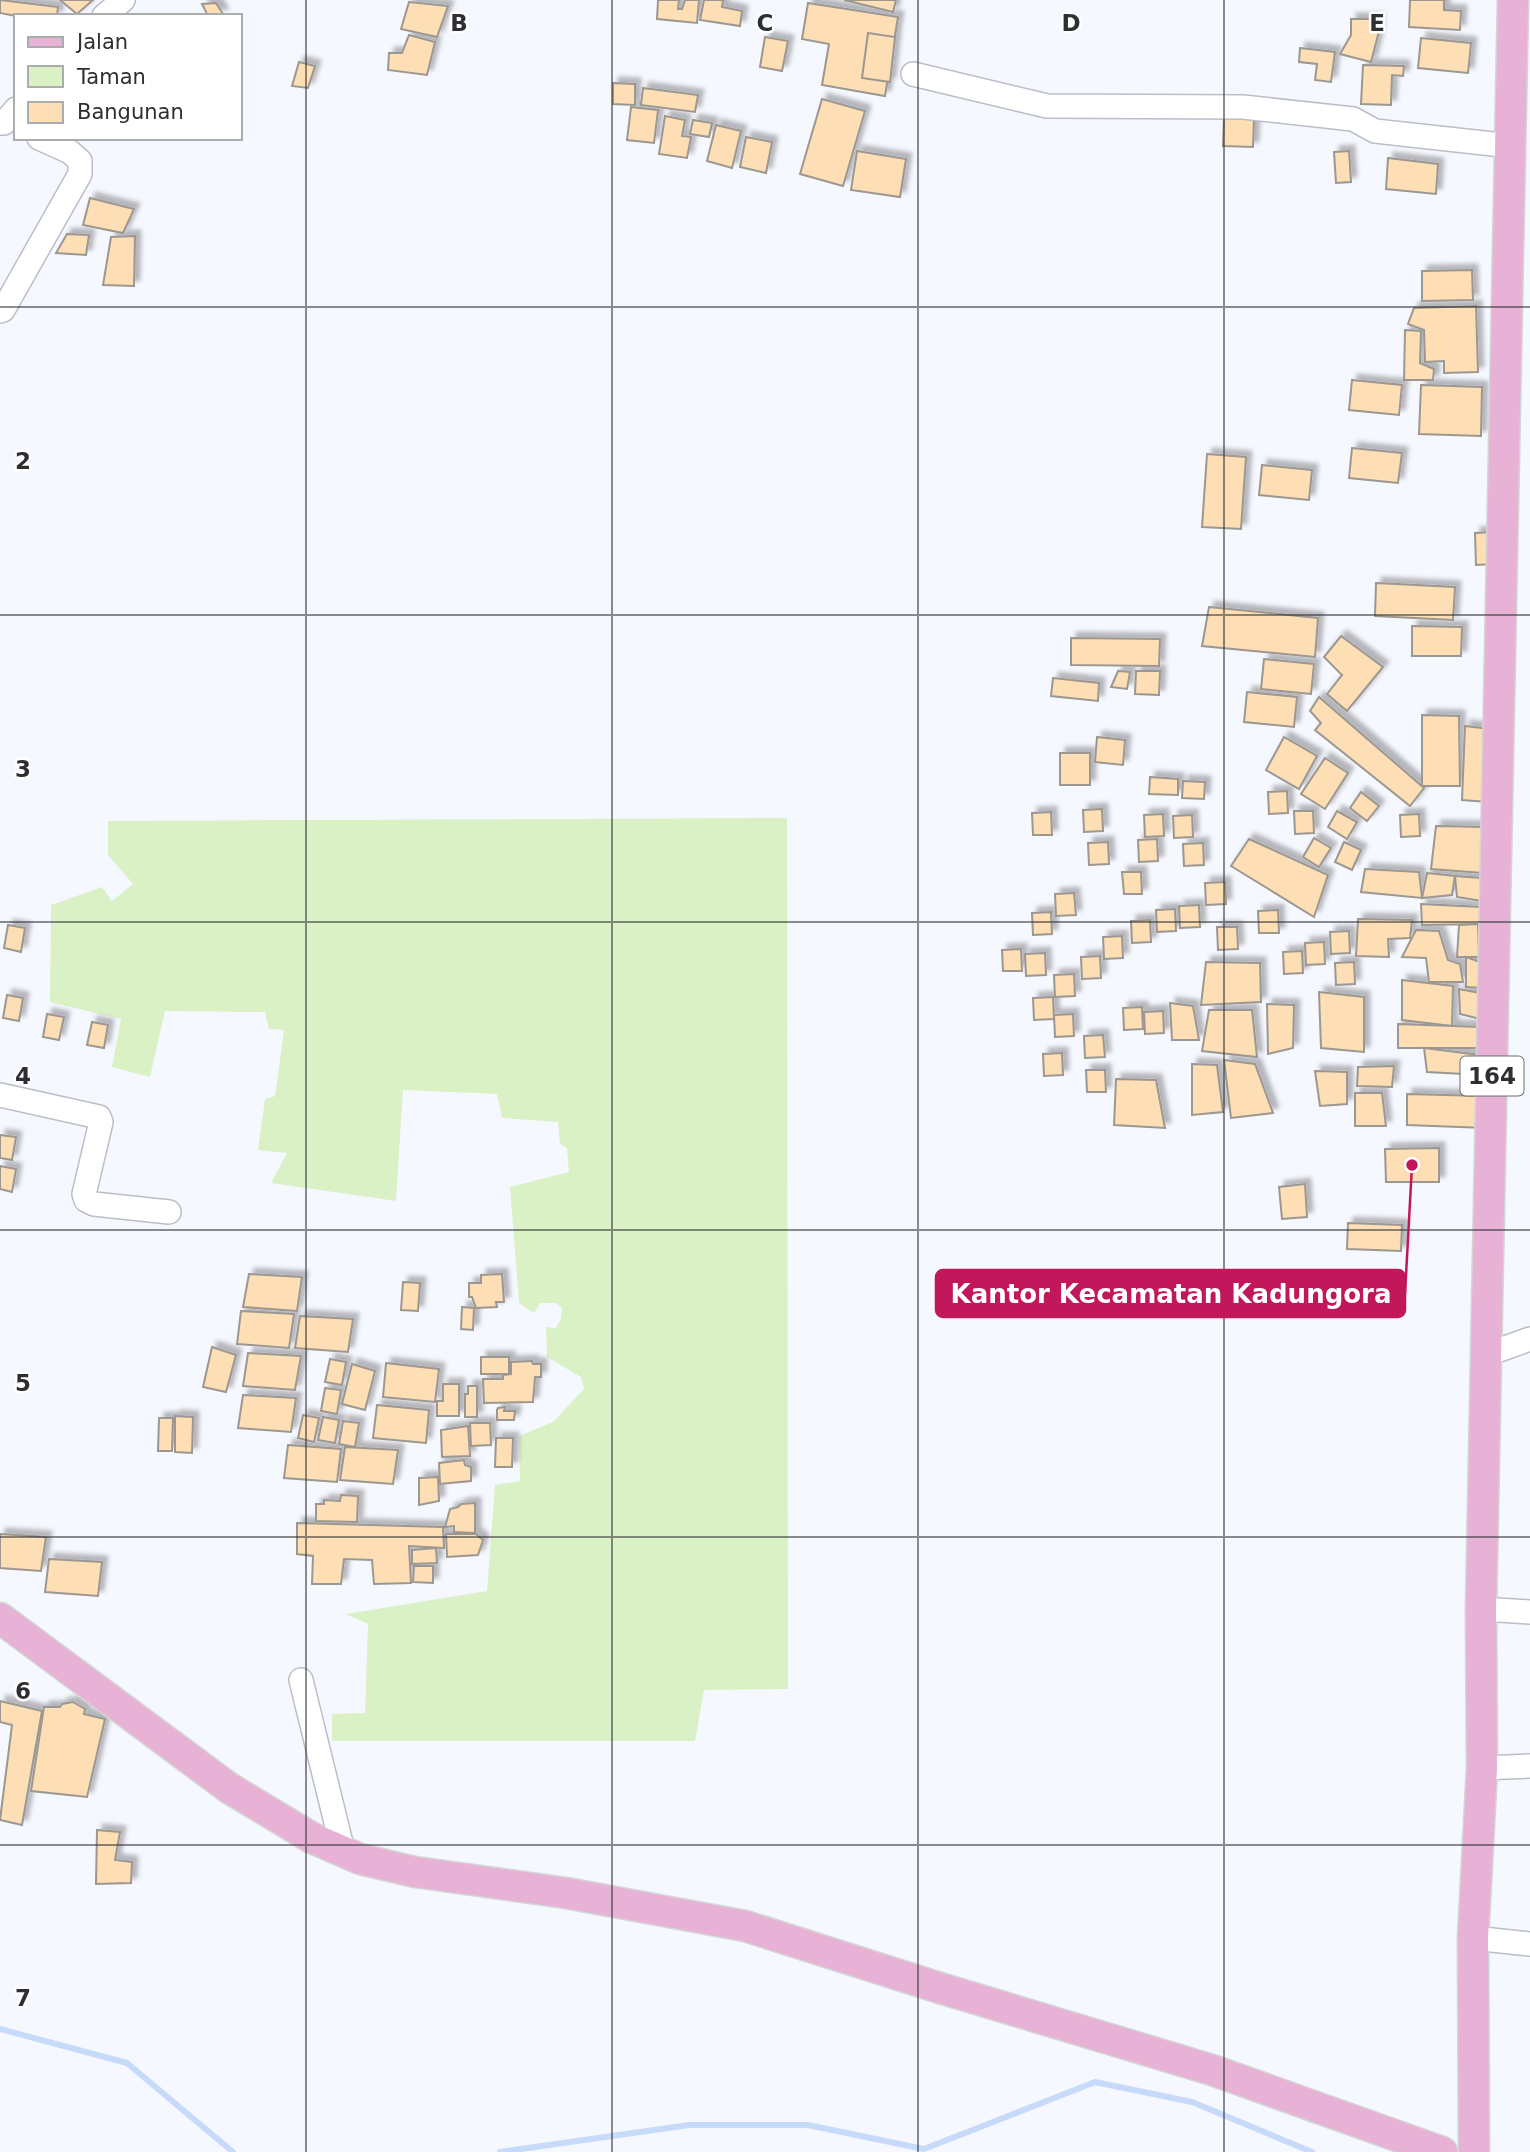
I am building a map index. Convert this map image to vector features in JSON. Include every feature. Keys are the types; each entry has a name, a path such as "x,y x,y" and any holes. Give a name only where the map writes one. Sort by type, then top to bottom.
{"main road":[{"name":"164","path":"1474,2152 1473,1938 1482,1768 1481,1609 1511,146 1518,11"},
{"path":"0,1618 229,1788 312,1838 343,1852 415,1872 566,1893 745,1926 1212,2070 1442,2152"}],"street":[{"path":"106,14 123,0"},
{"path":"913,74 1047,106 1243,107 1353,119 1375,131 1511,146"},
{"path":"0,311 80,174 80,162 70,152 43,140"},
{"path":"0,1095 99,1116 101,1122 84,1194 86,1200 94,1204 169,1212"},
{"path":"1488,1354 1530,1339"},
{"path":"1481,1609 1530,1612"},
{"path":"300,1680 343,1852"},
{"path":"1482,1768 1530,1766"},
{"path":"1473,1938 1530,1944"}],"green space":[{"path":"787,818 788,1689 704,1690 695,1741 332,1741 332,1714 365,1713 368,1624 346,1614 487,1591 495,1485 520,1481 519,1436 553,1422 584,1389 581,1377 547,1357 546,1327 556,1328 561,1319 562,1308 556,1303 540,1303 534,1313 519,1303 510,1187 569,1172 567,1148 560,1144 558,1122 502,1118 497,1094 403,1090 396,1201 271,1183 287,1153 258,1150 265,1099 275,1096 284,1030 269,1029 265,1012 165,1011 150,1077 112,1067 121,1019 50,1002 51,905 102,887 112,901 133,884 108,855 108,821"}],"building":[{"path":"0,0 58,7 57,14 14,16 0,13"},
{"path":"60,0 93,0 77,14"},
{"path":"658,0 679,0 678,9 682,9 685,0 699,0 697,23 657,19"},
{"path":"704,0 723,0 722,7 742,11 740,26 700,20"},
{"path":"844,0 896,0 893,12"},
{"path":"1410,0 1444,0 1444,10 1461,11 1460,30 1409,27"},
{"path":"409,2 448,6 437,37 401,29"},
{"path":"216,3 223,14 207,14 202,4"},
{"path":"808,3 898,17 885,96 822,85 829,44 802,39"},
{"path":"1351,19 1378,19 1378,35 1371,62 1340,54 1351,35"},
{"path":"868,33 895,37 890,82 862,78"},
{"path":"409,35 435,42 427,75 388,70 389,53 402,53"},
{"path":"765,37 788,41 782,71 760,67"},
{"path":"1421,38 1471,43 1468,73 1418,68"},
{"path":"1300,48 1335,52 1331,82 1315,80 1317,64 1299,62"},
{"path":"299,62 315,66 308,88 292,86"},
{"path":"1363,65 1404,66 1403,76 1392,75 1391,105 1361,104"},
{"path":"613,83 635,84 635,105 613,104"},
{"path":"643,88 698,95 695,112 641,105"},
{"path":"822,99 865,111 843,186 800,174"},
{"path":"631,107 658,110 654,143 627,140"},
{"path":"665,116 685,120 682,136 691,137 687,158 659,154"},
{"path":"1224,117 1254,119 1253,147 1223,146"},
{"path":"693,120 712,123 709,137 690,134"},
{"path":"716,125 741,131 732,168 707,161"},
{"path":"746,137 772,142 766,173 740,167"},
{"path":"857,151 906,159 900,197 851,190"},
{"path":"1349,151 1351,182 1336,183 1334,152"},
{"path":"1388,158 1438,164 1436,194 1386,189"},
{"path":"90,198 134,209 123,233 83,225"},
{"path":"67,234 89,235 86,255 56,253"},
{"path":"135,236 134,286 103,285 111,237"},
{"path":"1472,270 1473,300 1422,301 1422,271"},
{"path":"1476,306 1478,372 1444,373 1444,361 1425,362 1424,330 1408,324 1414,308"},
{"path":"1405,330 1421,331 1420,363 1434,369 1433,380 1404,380"},
{"path":"1352,380 1402,385 1399,415 1349,410"},
{"path":"1421,385 1482,387 1481,436 1419,434"},
{"path":"1352,448 1402,453 1398,483 1349,478"},
{"path":"1207,454 1246,457 1241,529 1202,527"},
{"path":"1262,465 1312,470 1309,500 1259,495"},
{"path":"1493,532 1494,564 1476,565 1475,533"},
{"path":"1376,583 1455,587 1453,620 1375,616"},
{"path":"1209,607 1318,618 1315,657 1202,646"},
{"path":"1412,626 1462,627 1461,656 1412,656"},
{"path":"1341,636 1383,667 1347,711 1327,694 1342,675 1324,657"},
{"path":"1071,638 1160,639 1159,666 1071,665"},
{"path":"1264,659 1314,664 1311,694 1261,689"},
{"path":"1118,671 1130,672 1127,689 1111,687"},
{"path":"1136,671 1160,671 1159,695 1135,694"},
{"path":"1053,678 1099,683 1098,701 1051,696"},
{"path":"1247,692 1297,697 1294,727 1244,722"},
{"path":"1319,697 1424,788 1410,806 1315,730 1321,723 1310,711"},
{"path":"1422,715 1459,716 1460,786 1422,786"},
{"path":"1465,726 1490,729 1488,802 1462,800"},
{"path":"1097,737 1125,740 1123,765 1095,762"},
{"path":"1284,737 1317,756 1299,789 1266,770"},
{"path":"1060,753 1090,753 1090,785 1060,785"},
{"path":"1325,758 1348,773 1325,809 1301,794"},
{"path":"1150,777 1178,779 1178,795 1149,794"},
{"path":"1183,781 1205,782 1204,799 1182,798"},
{"path":"1287,791 1288,813 1269,814 1268,792"},
{"path":"1361,792 1379,806 1367,821 1350,808"},
{"path":"1102,809 1103,831 1084,832 1083,810"},
{"path":"1294,811 1313,811 1314,833 1295,834"},
{"path":"1337,811 1357,822 1347,839 1328,827"},
{"path":"1051,812 1052,835 1033,835 1032,813"},
{"path":"1163,814 1164,836 1145,837 1144,815"},
{"path":"1419,814 1420,836 1401,837 1400,815"},
{"path":"1192,815 1193,837 1174,838 1173,816"},
{"path":"1436,826 1484,827 1483,873 1431,869"},
{"path":"1314,838 1331,848 1319,867 1303,857"},
{"path":"1157,839 1158,861 1139,862 1138,840"},
{"path":"1249,839 1328,875 1314,917 1231,866"},
{"path":"1108,842 1109,864 1089,865 1088,843"},
{"path":"1344,842 1361,850 1352,870 1335,862"},
{"path":"1203,843 1204,865 1184,866 1183,844"},
{"path":"1365,869 1419,872 1422,898 1361,892"},
{"path":"1122,872 1141,872 1142,894 1124,894"},
{"path":"1427,873 1455,876 1452,895 1422,898"},
{"path":"1455,876 1482,878 1482,901 1457,897"},
{"path":"1225,882 1226,904 1206,905 1205,883"},
{"path":"1074,893 1076,915 1056,916 1055,894"},
{"path":"1421,904 1481,907 1483,924 1422,925"},
{"path":"1199,905 1200,927 1180,928 1179,906"},
{"path":"1175,909 1176,931 1157,932 1156,910"},
{"path":"1278,910 1279,933 1259,933 1258,911"},
{"path":"1051,912 1052,934 1033,935 1032,913"},
{"path":"1358,919 1412,920 1410,938 1388,939 1389,957 1356,956"},
{"path":"1150,920 1151,942 1132,943 1131,921"},
{"path":"1478,924 1479,957 1457,957 1459,925"},
{"path":"8,925 25,928 21,952 4,948"},
{"path":"1217,927 1237,927 1238,949 1218,950"},
{"path":"1416,930 1439,931 1448,960 1460,964 1463,982 1429,982 1426,958 1402,957"},
{"path":"1349,931 1350,953 1331,954 1330,932"},
{"path":"1122,936 1123,958 1104,959 1103,937"},
{"path":"1324,942 1325,964 1306,965 1305,943"},
{"path":"1021,949 1022,971 1003,971 1002,950"},
{"path":"1302,951 1303,973 1284,974 1283,952"},
{"path":"1045,953 1046,975 1026,976 1025,954"},
{"path":"1100,956 1101,978 1082,979 1081,957"},
{"path":"1466,957 1483,963 1483,988 1466,987"},
{"path":"1206,962 1260,963 1261,1002 1201,1005"},
{"path":"1354,962 1355,984 1336,985 1335,963"},
{"path":"1074,974 1075,996 1055,997 1054,975"},
{"path":"1402,980 1453,986 1452,1026 1402,1020"},
{"path":"1459,989 1480,993 1484,1020 1460,1014"},
{"path":"1319,992 1364,997 1364,1052 1321,1048"},
{"path":"7,995 23,998 19,1021 3,1018"},
{"path":"1053,997 1054,1019 1034,1020 1033,998"},
{"path":"1170,1003 1193,1006 1199,1040 1172,1040"},
{"path":"1267,1004 1294,1005 1293,1048 1268,1054"},
{"path":"1142,1007 1143,1029 1124,1030 1123,1008"},
{"path":"1209,1010 1252,1010 1257,1057 1202,1051"},
{"path":"1163,1011 1164,1033 1145,1034 1144,1012"},
{"path":"47,1014 64,1017 59,1040 43,1037"},
{"path":"1073,1014 1074,1036 1055,1037 1054,1015"},
{"path":"92,1022 108,1025 104,1048 87,1045"},
{"path":"1398,1024 1481,1027 1482,1048 1398,1048"},
{"path":"1103,1035 1105,1057 1085,1058 1084,1036"},
{"path":"1424,1048 1480,1055 1482,1075 1427,1072"},
{"path":"1062,1053 1063,1075 1044,1076 1043,1054"},
{"path":"1224,1060 1255,1064 1273,1113 1231,1118"},
{"path":"1192,1064 1217,1065 1223,1112 1192,1115"},
{"path":"1394,1066 1392,1087 1357,1086 1358,1067"},
{"path":"1086,1070 1105,1070 1106,1092 1087,1092"},
{"path":"1315,1071 1347,1072 1347,1104 1320,1106"},
{"path":"1116,1079 1156,1080 1165,1128 1114,1125"},
{"path":"1355,1093 1382,1093 1386,1126 1355,1126"},
{"path":"1407,1094 1482,1096 1485,1128 1407,1125"},
{"path":"0,1135 16,1137 12,1160 0,1158"},
{"path":"1439,1148 1439,1182 1386,1182 1385,1149"},
{"path":"0,1166 16,1169 12,1192 0,1189"},
{"path":"1305,1184 1307,1217 1282,1219 1279,1187"},
{"path":"1348,1223 1402,1225 1401,1251 1347,1249"},
{"path":"249,1274 302,1277 297,1311 243,1307"},
{"path":"502,1274 504,1302 496,1302 497,1307 476,1308 472,1297 469,1297 469,1283 481,1283 481,1275"},
{"path":"403,1282 420,1283 418,1311 401,1310"},
{"path":"462,1307 474,1308 473,1330 461,1329"},
{"path":"241,1311 294,1314 289,1348 237,1344"},
{"path":"300,1316 353,1319 348,1352 295,1348"},
{"path":"212,1347 236,1355 226,1392 203,1387"},
{"path":"248,1353 301,1356 295,1390 243,1386"},
{"path":"481,1357 509,1357 509,1374 481,1374"},
{"path":"330,1359 346,1362 342,1385 325,1382"},
{"path":"532,1361 533,1364 541,1364 541,1377 535,1377 533,1402 484,1403 483,1379 503,1379 503,1375 511,1374 511,1362"},
{"path":"386,1363 439,1369 435,1402 383,1397"},
{"path":"352,1364 375,1371 365,1410 342,1404"},
{"path":"443,1384 459,1384 459,1416 437,1416 437,1401 443,1401"},
{"path":"468,1386 477,1386 477,1417 465,1417 465,1394 468,1394"},
{"path":"325,1388 341,1390 337,1414 321,1411"},
{"path":"243,1395 296,1398 291,1432 238,1428"},
{"path":"377,1405 429,1410 426,1443 373,1438"},
{"path":"505,1407 504,1411 515,1411 514,1420 497,1420 498,1408"},
{"path":"303,1415 319,1418 314,1442 298,1438"},
{"path":"175,1416 193,1417 192,1453 175,1452"},
{"path":"323,1417 339,1420 335,1443 318,1440"},
{"path":"159,1418 173,1418 172,1451 158,1451"},
{"path":"343,1421 359,1423 355,1447 339,1444"},
{"path":"470,1423 490,1423 491,1445 471,1446"},
{"path":"468,1426 470,1456 442,1457 441,1430"},
{"path":"496,1438 513,1438 512,1467 495,1467"},
{"path":"288,1445 341,1449 337,1482 284,1478"},
{"path":"345,1447 398,1450 393,1484 340,1480"},
{"path":"464,1460 465,1465 471,1467 471,1481 440,1484 439,1463"},
{"path":"438,1477 439,1501 419,1505 419,1478"},
{"path":"341,1495 358,1496 357,1522 316,1521 316,1504 324,1504 324,1500 340,1501"},
{"path":"475,1503 475,1533 454,1532 454,1526 445,1527 450,1509 461,1504"},
{"path":"297,1523 443,1527 444,1548 409,1546 411,1583 374,1584 372,1560 344,1559 341,1584 312,1584 313,1556 297,1554"},
{"path":"0,1534 46,1537 41,1571 0,1568"},
{"path":"446,1534 476,1534 483,1540 478,1555 447,1557"},
{"path":"436,1548 437,1563 412,1564 412,1550"},
{"path":"49,1559 102,1562 98,1596 45,1592"},
{"path":"414,1566 433,1566 433,1583 413,1582"},
{"path":"0,1701 42,1711 22,1825 0,1820 12,1725 0,1722"},
{"path":"73,1702 85,1709 84,1714 105,1719 87,1797 31,1791 44,1707 60,1707"},
{"path":"97,1830 120,1832 115,1860 132,1862 131,1883 96,1884"}],"waterway":[{"path":"0,2029 127,2063 233,2152"},
{"path":"500,2152 689,2125 808,2125 924,2149 1095,2082 1192,2102 1312,2152"}],"place":[{"name":"Kantor Kecamatan Kadungora","path":"1412,1165"}]}
